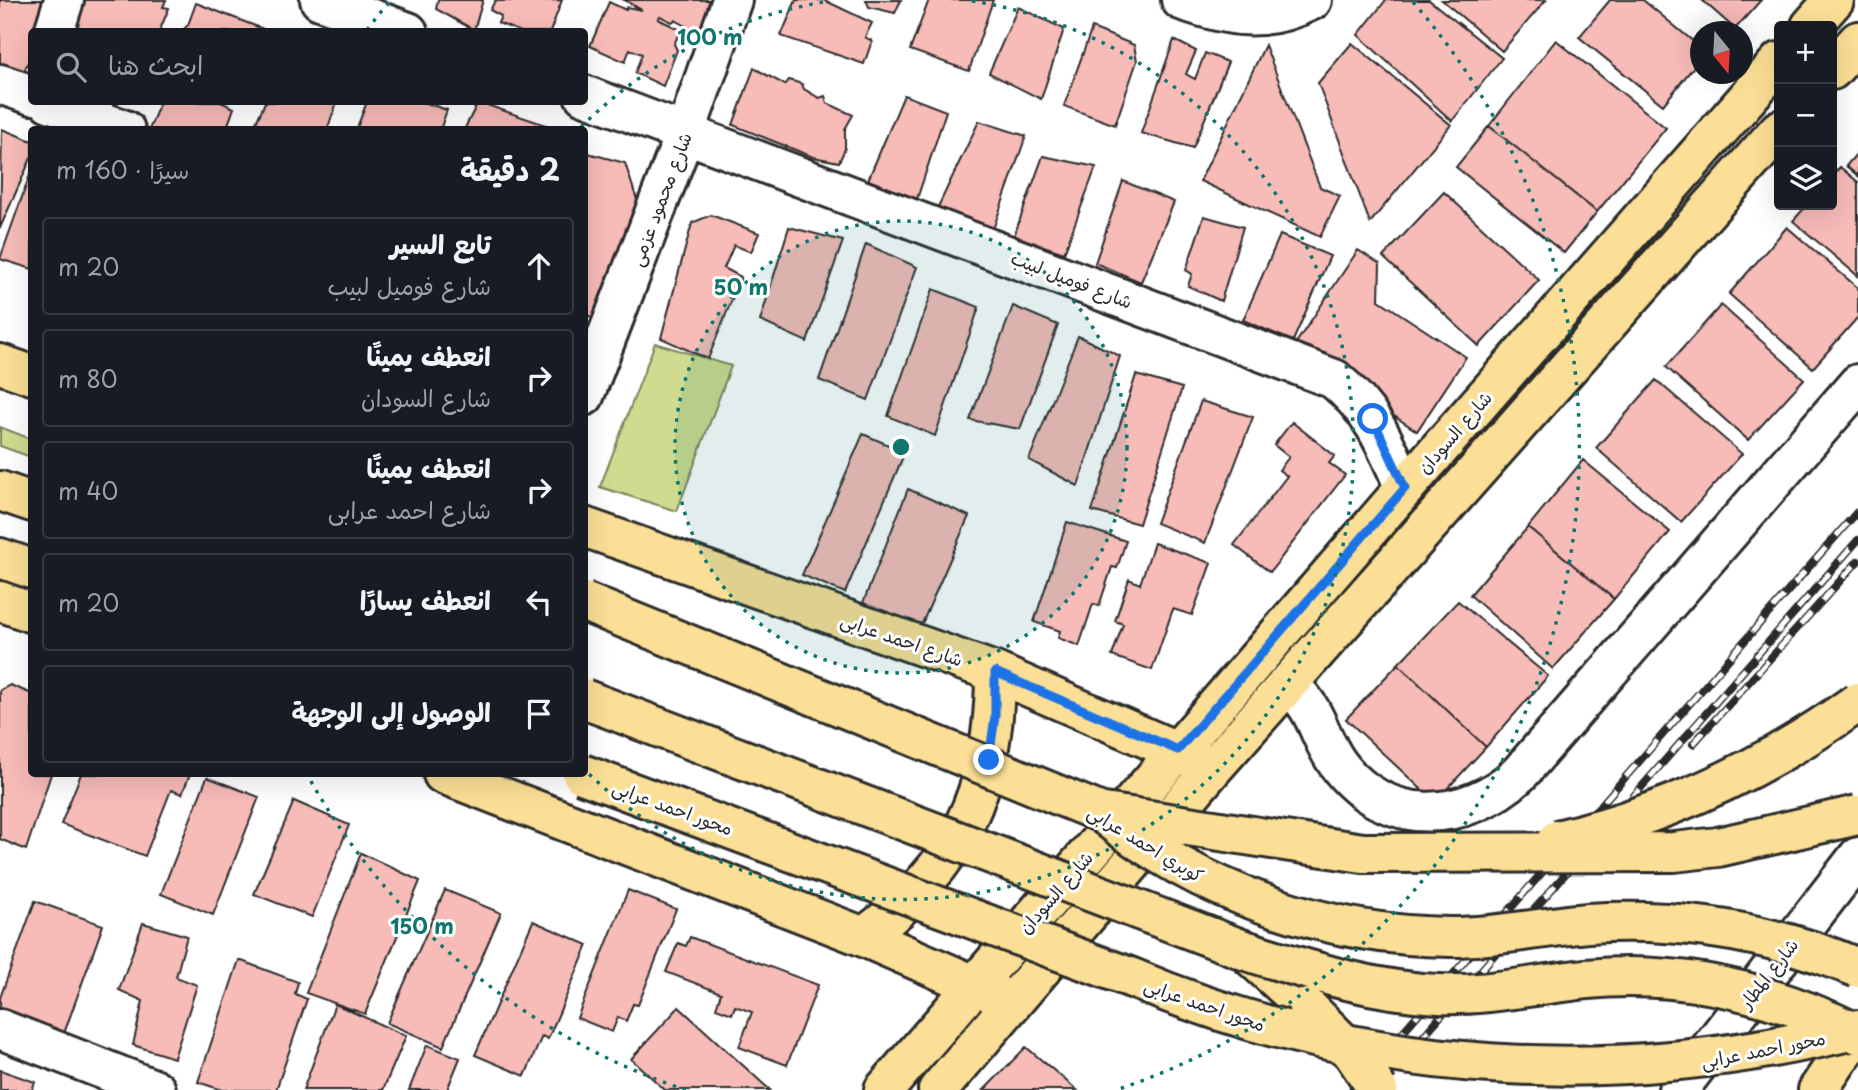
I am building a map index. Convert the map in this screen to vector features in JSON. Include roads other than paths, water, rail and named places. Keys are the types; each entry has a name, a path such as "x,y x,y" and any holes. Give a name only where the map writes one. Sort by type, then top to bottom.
{"main road":[{"path":"1815,21 1834,0"},
{"path":"1837,65 1858,41"},
{"name":"شارع السودان","path":"884,1090 1405,488 1774,68"},
{"path":"937,1090 1213,768 1774,136"},
{"path":"0,365 28,374"},
{"path":"0,491 28,501"},
{"name":"شارع احمد عرابى","path":"588,528 995,672 1178,750 1213,768"},
{"path":"0,558 28,568"},
{"name":"كوبري احمد عرابى","path":"588,604 1102,813 1147,847 1197,874 1278,908 1331,923 1395,933 1450,937 1494,935 1585,923 1681,923 1776,939 1858,968"},
{"path":"864,937 900,911 930,878 956,842 975,802 989,760 995,716 995,672"},
{"path":"588,701 1244,950 1357,984 1441,994 1483,993 1625,977 1706,983 1784,1002 1858,1031 1818,1090"},
{"path":"1497,854 1598,831 1694,796 1780,754 1858,702"},
{"name":"محور احمد عرابى","path":"588,776 1132,978 1187,1001 1301,1035 1424,1058 1488,1065 1605,1068 1748,1054 1858,1031"},
{"path":"451,777 864,937 1013,1003"},
{"path":"1102,813 1363,853 1497,854 1674,852 1731,844 1858,815"},
{"path":"1244,950 1332,1030 1353,1053 1378,1090"}],"street":[{"path":"55,28 64,0"},
{"path":"320,0 397,28"},
{"name":"شارع محمود عزمى","path":"588,386 686,131 732,0"},
{"path":"1181,0 1222,15 1258,16 1294,9 1312,0"},
{"path":"0,84 28,94"},
{"name":"شارع فوميل لبيب","path":"588,96 686,131 1334,379 1356,397 1373,419 1405,488"},
{"path":"56,105 114,126"},
{"path":"1287,684 1314,713 1337,763 1367,792 1405,809 1426,812 1468,807 1487,799 1520,773 1858,384"},
{"name":"شارع المطار","path":"1678,1090 1858,857"},
{"path":"0,1029 156,1090"}],"railway":[{"path":"1352,1090 1858,511"},
{"path":"1376,1090 1858,540"},
{"path":"1693,744 1858,561"}]}
